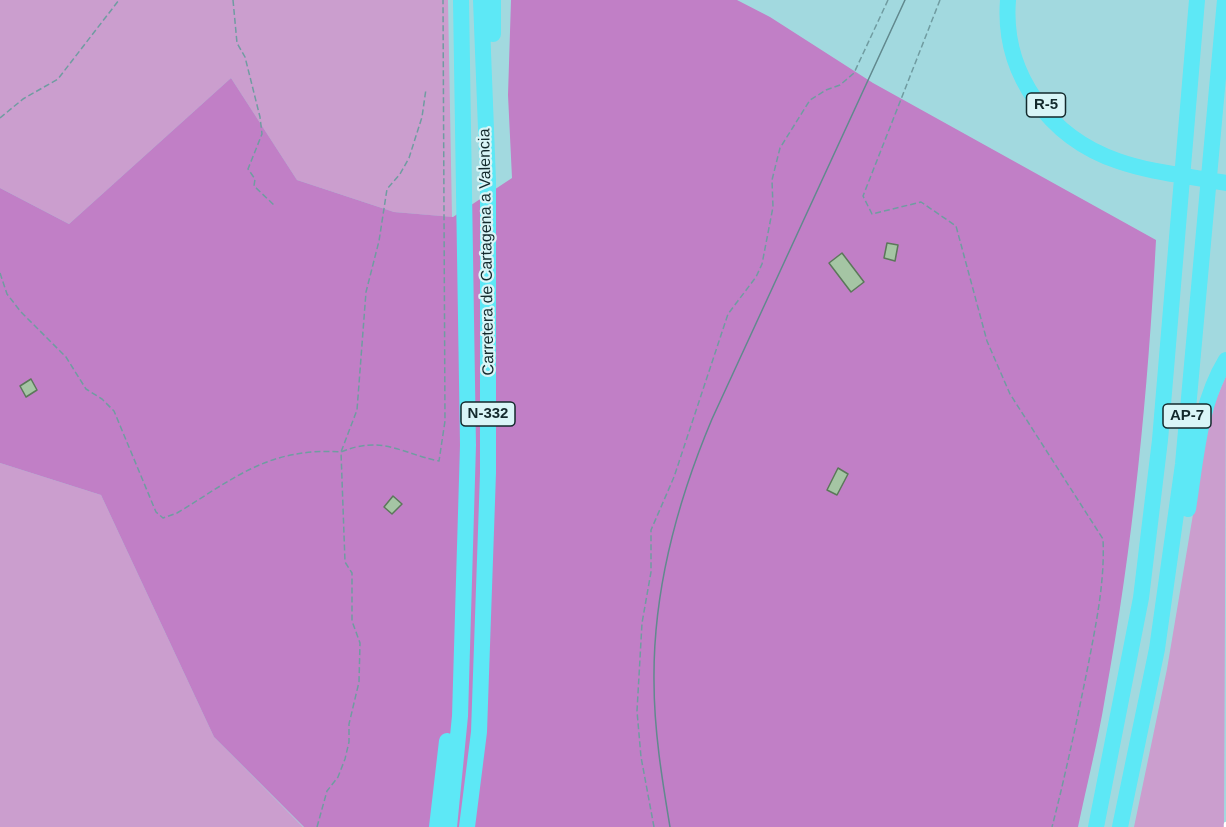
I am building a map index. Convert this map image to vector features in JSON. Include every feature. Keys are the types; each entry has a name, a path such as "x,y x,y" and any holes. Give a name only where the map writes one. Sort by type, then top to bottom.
{"highway":[{"name":"Carretera de Cartagena a Valencia","path":"449,827 460,716 465,582 468,375 461,0"},
{"name":"Carretera de Cartagena a Valencia","path":"467,827 479,732 488,473 488,181 481,0"},
{"path":"488,181 496,114 493,0"},
{"path":"1008,0 1008,28 1014,58 1022,78 1039,106 1060,129 1085,147 1119,162 1141,164 1226,183"},
{"name":"R-5","path":"1014,0 1014,26 1026,72 1044,104 1059,120 1085,139 1141,164 1226,176"},
{"path":"1186,0 1185,32 1191,70"},
{"name":"AP-7","path":"1096,827 1126,687 1142,586 1161,429 1197,0"},
{"name":"AP-7","path":"1122,827 1157,649 1183,464 1225,0"},
{"path":"1122,827 1149,729 1203,417 1210,393 1226,360"},
{"path":"437,827 465,582"},
{"path":"474,827 479,732"}],"path":[{"path":"0,118 23,99 58,79 119,0"},
{"path":"233,0 237,43 245,57 262,134 248,169 255,178 254,186 274,205"},
{"path":"0,273 7,294 21,312 66,357 86,389 102,399 114,411 156,512 164,518 177,513 251,468 285,454 341,452 360,444 382,444 439,461 445,421 443,0"},
{"path":"654,827 641,758 637,711 642,623 651,572 651,530 674,477 728,314 756,277 762,264 773,207 772,180 780,148 810,100 840,85 854,73 888,0"},
{"path":"940,0 863,196 872,214 921,202 956,226 987,341 1011,394 1103,539 1104,564 1094,635 1071,752 1052,827"},
{"path":"317,827 321,821 327,791 339,777 345,759 349,742 349,724 359,682 360,644 352,621 352,573 345,562 341,452 357,410 366,292 379,241 387,189 400,174 409,158 422,117 426,89"}],"shaded area":[{"path":"0,0 448,0 452,217 394,212 297,180 231,78 69,224 0,188"},
{"path":"511,0 737,0 770,17 873,83 1156,240 1144,412 1124,584 1096,746 1078,827 304,827 214,737 101,495 0,463 0,188 69,224 231,78 297,180 394,212 453,217 512,178 508,95"},
{"path":"1226,376 1224,827 1134,827 1167,669 1206,437 1215,402"},
{"path":"0,463 101,495 214,737 303,827 0,827"}],"building":[{"path":"887,243 898,245 895,261 884,258"},
{"path":"842,253 864,282 851,292 829,263"},
{"path":"31,379 37,390 26,397 20,386"},
{"path":"838,468 848,474 837,495 827,490"},
{"path":"393,496 402,504 392,514 384,507"}],"tram line":[{"path":"670,827 661,773 655,718 654,681 658,613 678,514 712,419 905,0"}]}
